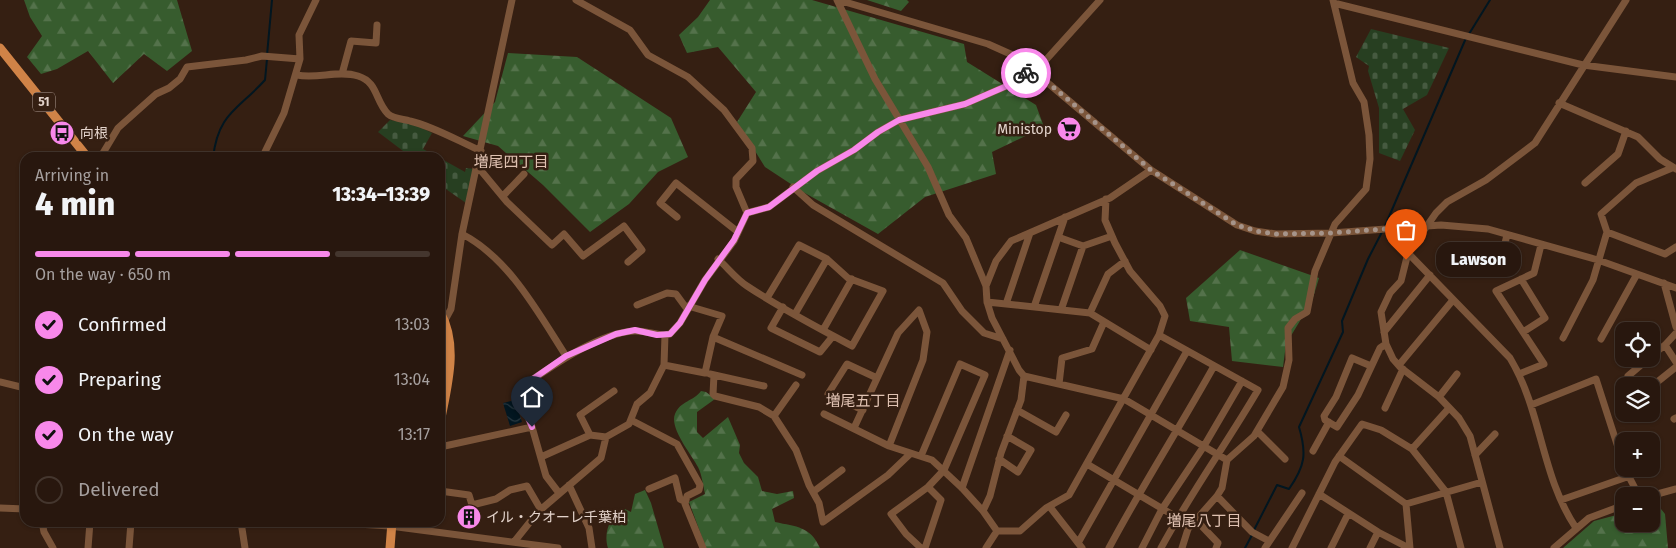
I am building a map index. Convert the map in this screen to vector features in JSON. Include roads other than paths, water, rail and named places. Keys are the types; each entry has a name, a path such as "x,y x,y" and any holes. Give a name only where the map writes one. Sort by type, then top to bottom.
{"main road":[{"name":"51","path":"0,48 83,152"},
{"path":"445,324 451,339 445,375"},
{"path":"390,548 391,527"}],"street":[{"path":"265,152 278,128 297,75 300,58 299,35 316,0"},
{"path":"445,314 451,309 462,234 478,167 512,0"},
{"path":"559,493 546,476 532,427 517,390 566,356 616,334 635,330 665,335 677,328 718,259 738,232 747,213 736,187 736,179 750,167 753,161 753,153 747,140 724,110 688,77 648,55 630,30 576,0"},
{"path":"838,0 988,44 1017,57 1151,170 1237,225 1256,231 1276,234 1331,233 1425,226 1459,226 1488,229 1598,260 1676,288"},
{"path":"838,0 875,79 928,167 949,215 966,238 986,286 987,302 992,318 1010,350 1018,370 1024,376 1124,399 1227,460"},
{"path":"747,213 769,207 793,187 899,120 965,104 1009,85 1033,70 1100,0"},
{"path":"1500,548 1476,455 1465,428 1439,397 1401,367 1386,344 1381,312 1390,293 1401,281 1408,253 1425,226 1447,202 1486,180 1535,143 1626,0"},
{"path":"1182,548 1188,529 1218,496 1222,488 1227,460 1254,436 1283,387 1289,360 1288,328 1295,319 1307,312 1315,270 1336,224 1366,189 1370,159 1369,135 1364,102 1354,83 1334,1 1583,65 1676,76"},
{"path":"342,74 351,41 376,43 377,26"},
{"path":"104,152 118,128 156,94 175,83 187,67 246,60 262,56 300,58"},
{"path":"297,75 314,77 342,74 359,76 370,82 385,109 393,117 419,123 481,151"},
{"path":"1559,103 1638,137 1674,168 1636,183 1601,214 1607,232 1593,280 1564,338"},
{"path":"1584,183 1618,154 1626,131"},
{"path":"478,167 503,196 552,245 564,234 583,256 624,226 642,250 628,262"},
{"path":"986,286 996,261 1011,241 1106,199 1151,170"},
{"path":"503,196 524,174"},
{"path":"677,217 660,203 676,183 738,232"},
{"path":"793,187 813,205 943,283 962,311 984,333 1003,339"},
{"path":"997,531 1020,531 1050,507 1069,495 1159,335 1165,316 1160,306 1130,270 1112,236 1105,220 1106,199"},
{"path":"1034,307 1065,217"},
{"path":"1006,304 1030,232"},
{"path":"1607,232 1665,254 1676,246"},
{"path":"462,234 479,244 509,275 533,305 566,356"},
{"path":"1507,235 1505,243 1512,262"},
{"path":"1058,237 1083,246 1112,236"},
{"path":"718,259 745,285 767,298 833,336 852,346 884,292 852,279 827,259 799,245 767,298"},
{"path":"1519,374 1544,364 1496,291 1534,273 1541,245"},
{"path":"1061,310 1083,246"},
{"path":"1408,253 1510,358 1519,374 1531,406 1550,475 1576,528"},
{"path":"795,314 827,259"},
{"path":"1090,313 1108,274 1125,261"},
{"path":"1601,339 1637,274"},
{"path":"1384,332 1430,275"},
{"path":"823,330 852,279"},
{"path":"1521,279 1545,318 1523,332"},
{"path":"1664,283 1676,328"},
{"path":"637,305 667,293 676,294 688,308 722,316 713,337 705,373"},
{"path":"1385,408 1401,367 1453,300"},
{"path":"987,302 1090,313 1151,350"},
{"path":"783,307 770,328 820,352 833,336"},
{"path":"854,428 898,333 919,310 927,332 923,360 890,446"},
{"path":"1059,384 1062,358 1092,348 1104,322"},
{"path":"1660,349 1676,333"},
{"path":"541,457 590,435 606,437 629,424 637,404 650,393 664,365 665,335"},
{"path":"1159,335 1258,390 1161,548"},
{"path":"713,337 802,375"},
{"path":"1371,366 1352,358 1336,397 1324,416 1325,420 1337,427 1358,395 1380,348 1386,344"},
{"path":"1665,345 1676,362"},
{"path":"962,488 1010,350"},
{"path":"1050,507 1080,545 1113,480 1188,351"},
{"path":"863,410 828,394 847,364 877,378"},
{"path":"921,456 960,364 985,375 944,470 928,488 891,514 906,534 921,548"},
{"path":"664,365 764,386"},
{"path":"1109,548 1138,494 1178,431 1214,366"},
{"path":"1628,376 1639,367"},
{"path":"1660,380 1676,367"},
{"path":"1439,397 1457,374"},
{"path":"714,375 713,394 715,396 759,407 774,416 796,450 819,503 823,522 888,475 910,454"},
{"path":"984,511 990,496 999,459 1021,400 1024,376"},
{"path":"1531,406 1596,380 1615,439"},
{"path":"1142,548 1162,509 1204,446 1242,381"},
{"path":"0,382 20,387"},
{"path":"774,416 796,385"},
{"path":"590,435 580,415 614,391"},
{"path":"1412,449 1449,408"},
{"path":"1017,410 1056,432 1066,415"},
{"path":"824,414 890,446 932,460 984,511 997,531"},
{"path":"631,420 677,444 683,452 700,485 699,490 687,496 684,501"},
{"path":"1313,451 1329,422"},
{"path":"1292,548 1340,456 1362,424 1381,430 1412,449 1446,492 1461,548"},
{"path":"445,447 532,427"},
{"path":"1257,431 1285,459"},
{"path":"1476,455 1495,434"},
{"path":"999,459 1018,472 1031,450 1007,436"},
{"path":"514,542 541,510 559,493 594,467 601,458 606,437"},
{"path":"1340,456 1406,504"},
{"path":"1087,464 1178,518"},
{"path":"813,492 842,470"},
{"path":"1562,500 1627,477 1633,487"},
{"path":"649,489 675,478 680,499 684,501 703,548"},
{"path":"1406,504 1482,482"},
{"path":"569,485 589,528 592,548"},
{"path":"445,492 469,495 472,505 496,499 510,490 527,486 541,510"},
{"path":"925,548 941,500 928,488"},
{"path":"1660,493 1676,489"},
{"path":"1265,548 1302,493"},
{"path":"1319,494 1348,514 1409,548"},
{"path":"1218,496 1252,532 1269,541"},
{"path":"1406,504 1409,548"},
{"path":"0,508 20,509"},
{"path":"1554,548 1576,528 1601,512 1615,508"},
{"path":"1332,548 1348,514"},
{"path":"1196,520 1218,543 1216,548"},
{"path":"43,527 53,548"},
{"path":"88,548 90,527"},
{"path":"129,548 131,527"},
{"path":"242,527 245,548"},
{"path":"410,527 558,548"},
{"path":"986,548 997,531"},
{"path":"1370,548 1378,532"},
{"path":"490,548 498,541"}],"water":[{"path":"515,400 522,422 510,426 503,403"}],"waterway":[{"path":"267,55 272,0"},
{"path":"1469,34 1490,0"},
{"path":"1385,226 1466,38"},
{"path":"214,152 219,131 225,121 265,80 267,59"},
{"path":"1254,530 1277,485 1289,489 1298,473 1304,452 1299,427 1343,332 1342,321 1368,259 1383,230"},
{"path":"1245,548 1252,535"}],"place":[{"name":"Ministop","path":"1069,129"},
{"name":"向根","path":"62,133"},
{"name":"Lawson","path":"1406,260"},
{"name":"イル・クオーレ千葉柏","path":"469,517"}],"district":[{"name":"増尾四丁目","path":"511,162"},
{"name":"増尾五丁目","path":"863,401"},
{"name":"増尾八丁目","path":"1204,521"}]}
